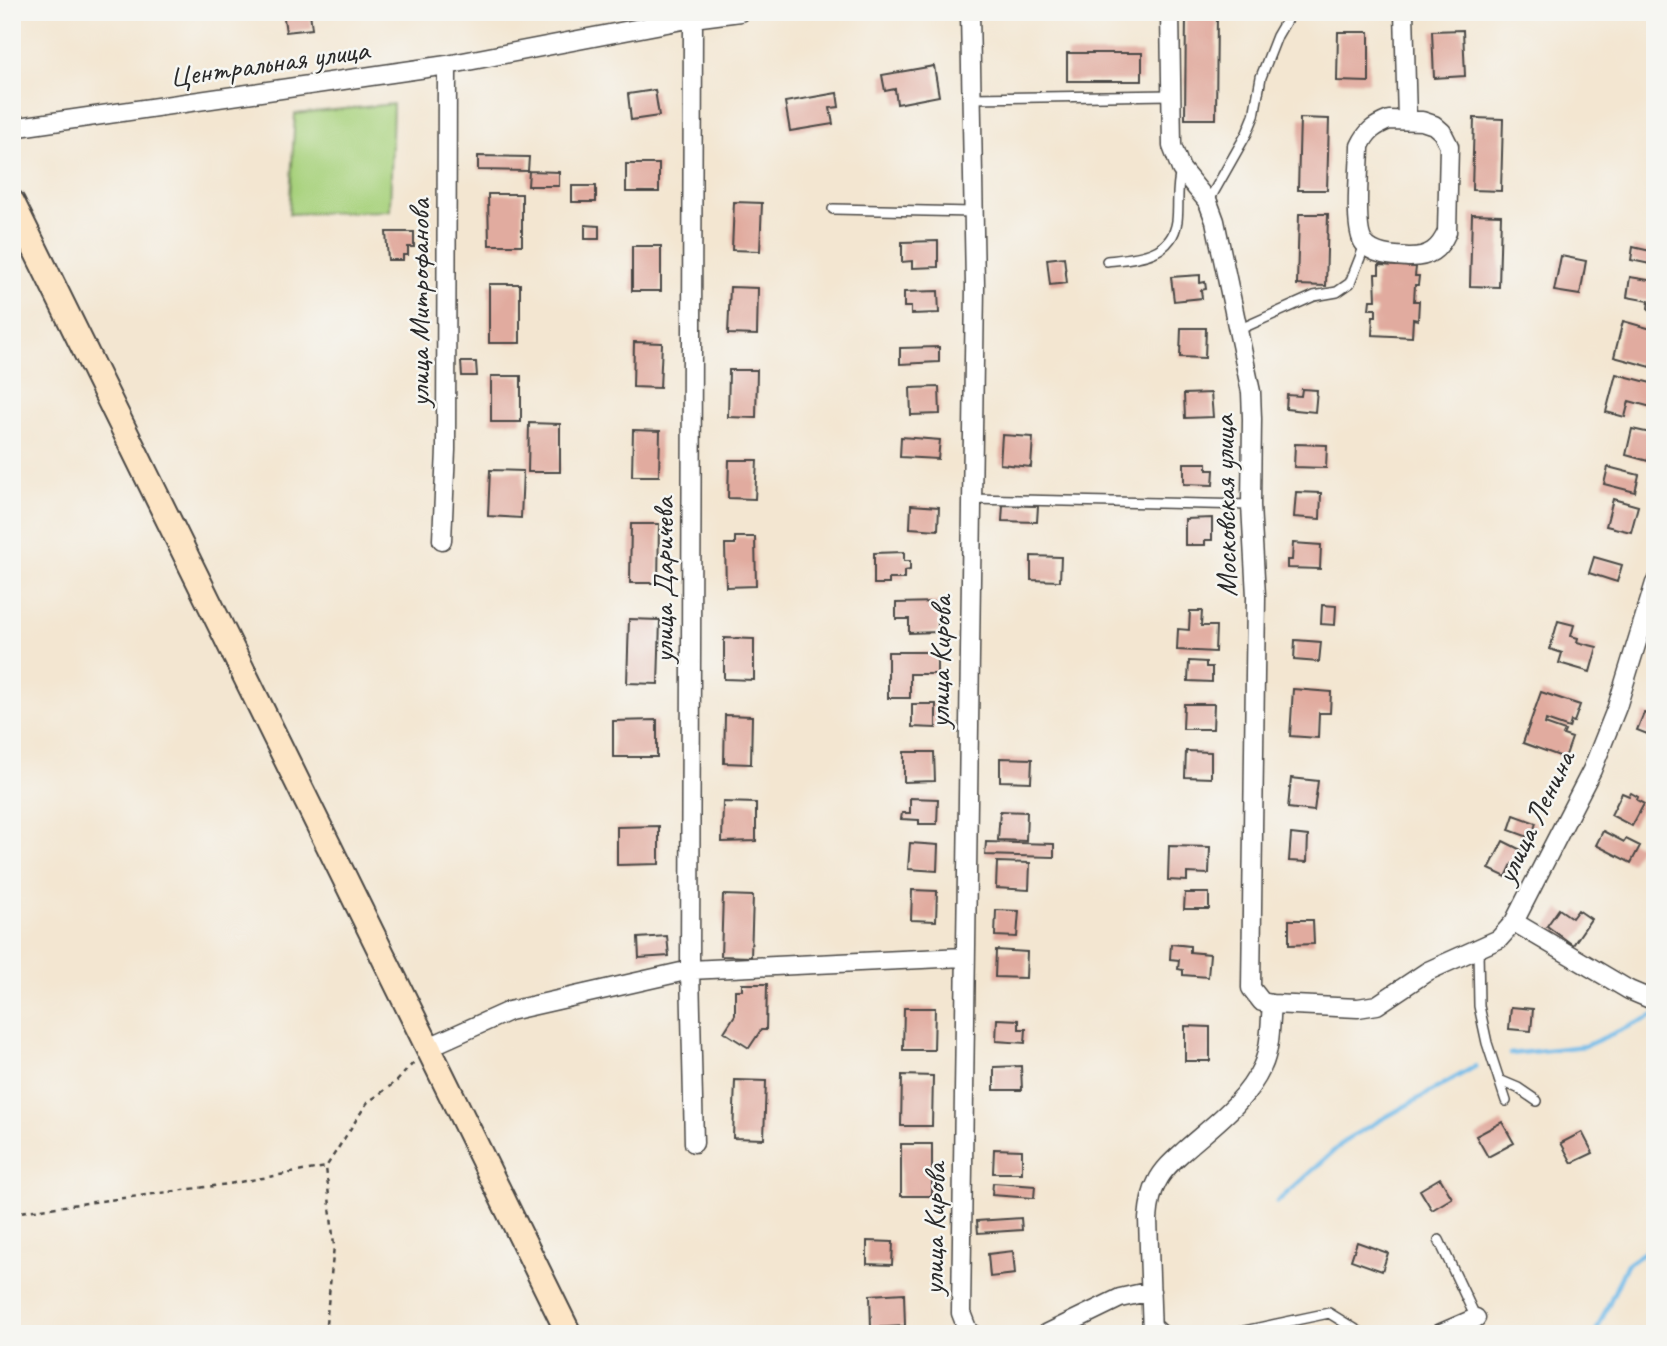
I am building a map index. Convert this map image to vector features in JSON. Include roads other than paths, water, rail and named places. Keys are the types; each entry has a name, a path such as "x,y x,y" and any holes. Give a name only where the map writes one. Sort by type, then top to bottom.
{"main road":[{"path":"12,202 569,1334"}],"street":[{"name":"Центральная улица","path":"12,128 447,65 692,15 740,12"},
{"name":"улица Кирова","path":"970,12 975,286 961,1313 968,1331 972,1334"},
{"name":"Московская улица","path":"1170,12 1172,146 1181,169 1208,202 1215,221 1251,391 1251,505 1256,596 1251,988 1262,1002 1272,1004"},
{"path":"1405,12 1407,120"},
{"name":"улица Даричева","path":"692,15 690,970 694,1143"},
{"name":"улица Митрофанова","path":"442,540 446,450 447,65"},
{"path":"1389,120 1407,120 1434,125 1442,132 1449,146 1447,232 1441,245 1432,253 1420,257 1392,256 1377,252 1365,245 1358,231 1360,146 1374,126 1389,120"},
{"name":"улица Ленина","path":"1655,583 1617,707 1592,769 1514,922 1629,990 1655,1001"},
{"path":"1152,1327 1148,1219 1150,1200 1157,1181 1171,1163 1251,1088 1263,1066 1269,1045 1272,1004 1358,1008 1377,1004 1428,971 1499,939 1514,922"},
{"path":"429,1047 509,1011 690,970 964,957"},
{"path":"1046,1334 1121,1298 1151,1291"},
{"path":"1440,1334 1476,1318"}],"lane":[{"path":"1208,202 1254,117 1261,77 1277,36 1291,12"},
{"path":"971,98 1172,95"},
{"path":"1107,261 1147,256 1163,248 1172,237 1177,222 1177,185 1181,169"},
{"path":"833,209 973,212"},
{"path":"1238,330 1314,296 1337,292 1350,283 1365,245"},
{"path":"970,499 1251,505"},
{"path":"1478,950 1479,1006 1487,1044 1506,1101"},
{"path":"1499,1080 1538,1101"},
{"path":"1439,1240 1476,1318"},
{"path":"1230,1334 1329,1313 1363,1334"},
{"path":"1152,1327 1167,1334"}],"waterway":[{"path":"1510,1054 1585,1046 1655,1015"},
{"path":"1277,1202 1347,1139 1476,1066"},
{"path":"1595,1334 1627,1264 1655,1245"}]}
